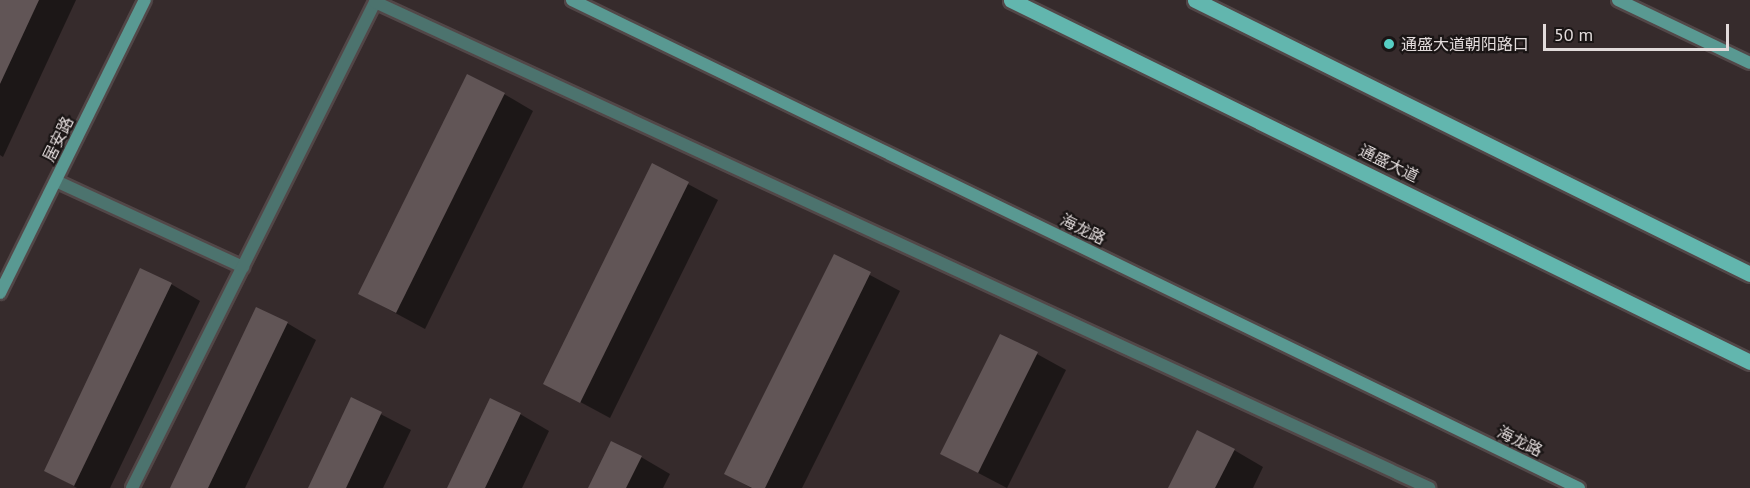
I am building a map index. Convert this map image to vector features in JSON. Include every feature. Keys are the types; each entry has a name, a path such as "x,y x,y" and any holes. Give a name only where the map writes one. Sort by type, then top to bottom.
{"main road":[{"name":"通盛大道","path":"1011,0 1750,362"},
{"path":"1195,0 1750,274"}],"street":[{"name":"居安路","path":"0,293 145,0"},
{"name":"海龙路","path":"572,0 1579,488"},
{"path":"1618,0 1750,63"},
{"path":"132,488 375,2 1429,488"},
{"path":"56,181 243,267"}],"building":[{"path":"0,0 39,0 0,84"},
{"path":"467,74 505,93 396,313 358,294"},
{"path":"652,163 689,182 580,403 543,384"},
{"path":"834,254 871,272 765,488 752,488 724,474"},
{"path":"140,268 172,283 74,486 44,471"},
{"path":"256,307 288,322 208,488 170,488"},
{"path":"1000,334 1038,352 978,473 940,454"},
{"path":"351,397 382,412 346,488 308,488"},
{"path":"490,398 521,413 485,488 447,488"},
{"path":"1197,430 1235,449 1215,488 1168,488"},
{"path":"611,441 642,456 626,488 588,488"}],"place":[{"name":"通盛大道朝阳路口","path":"1389,44"}]}
